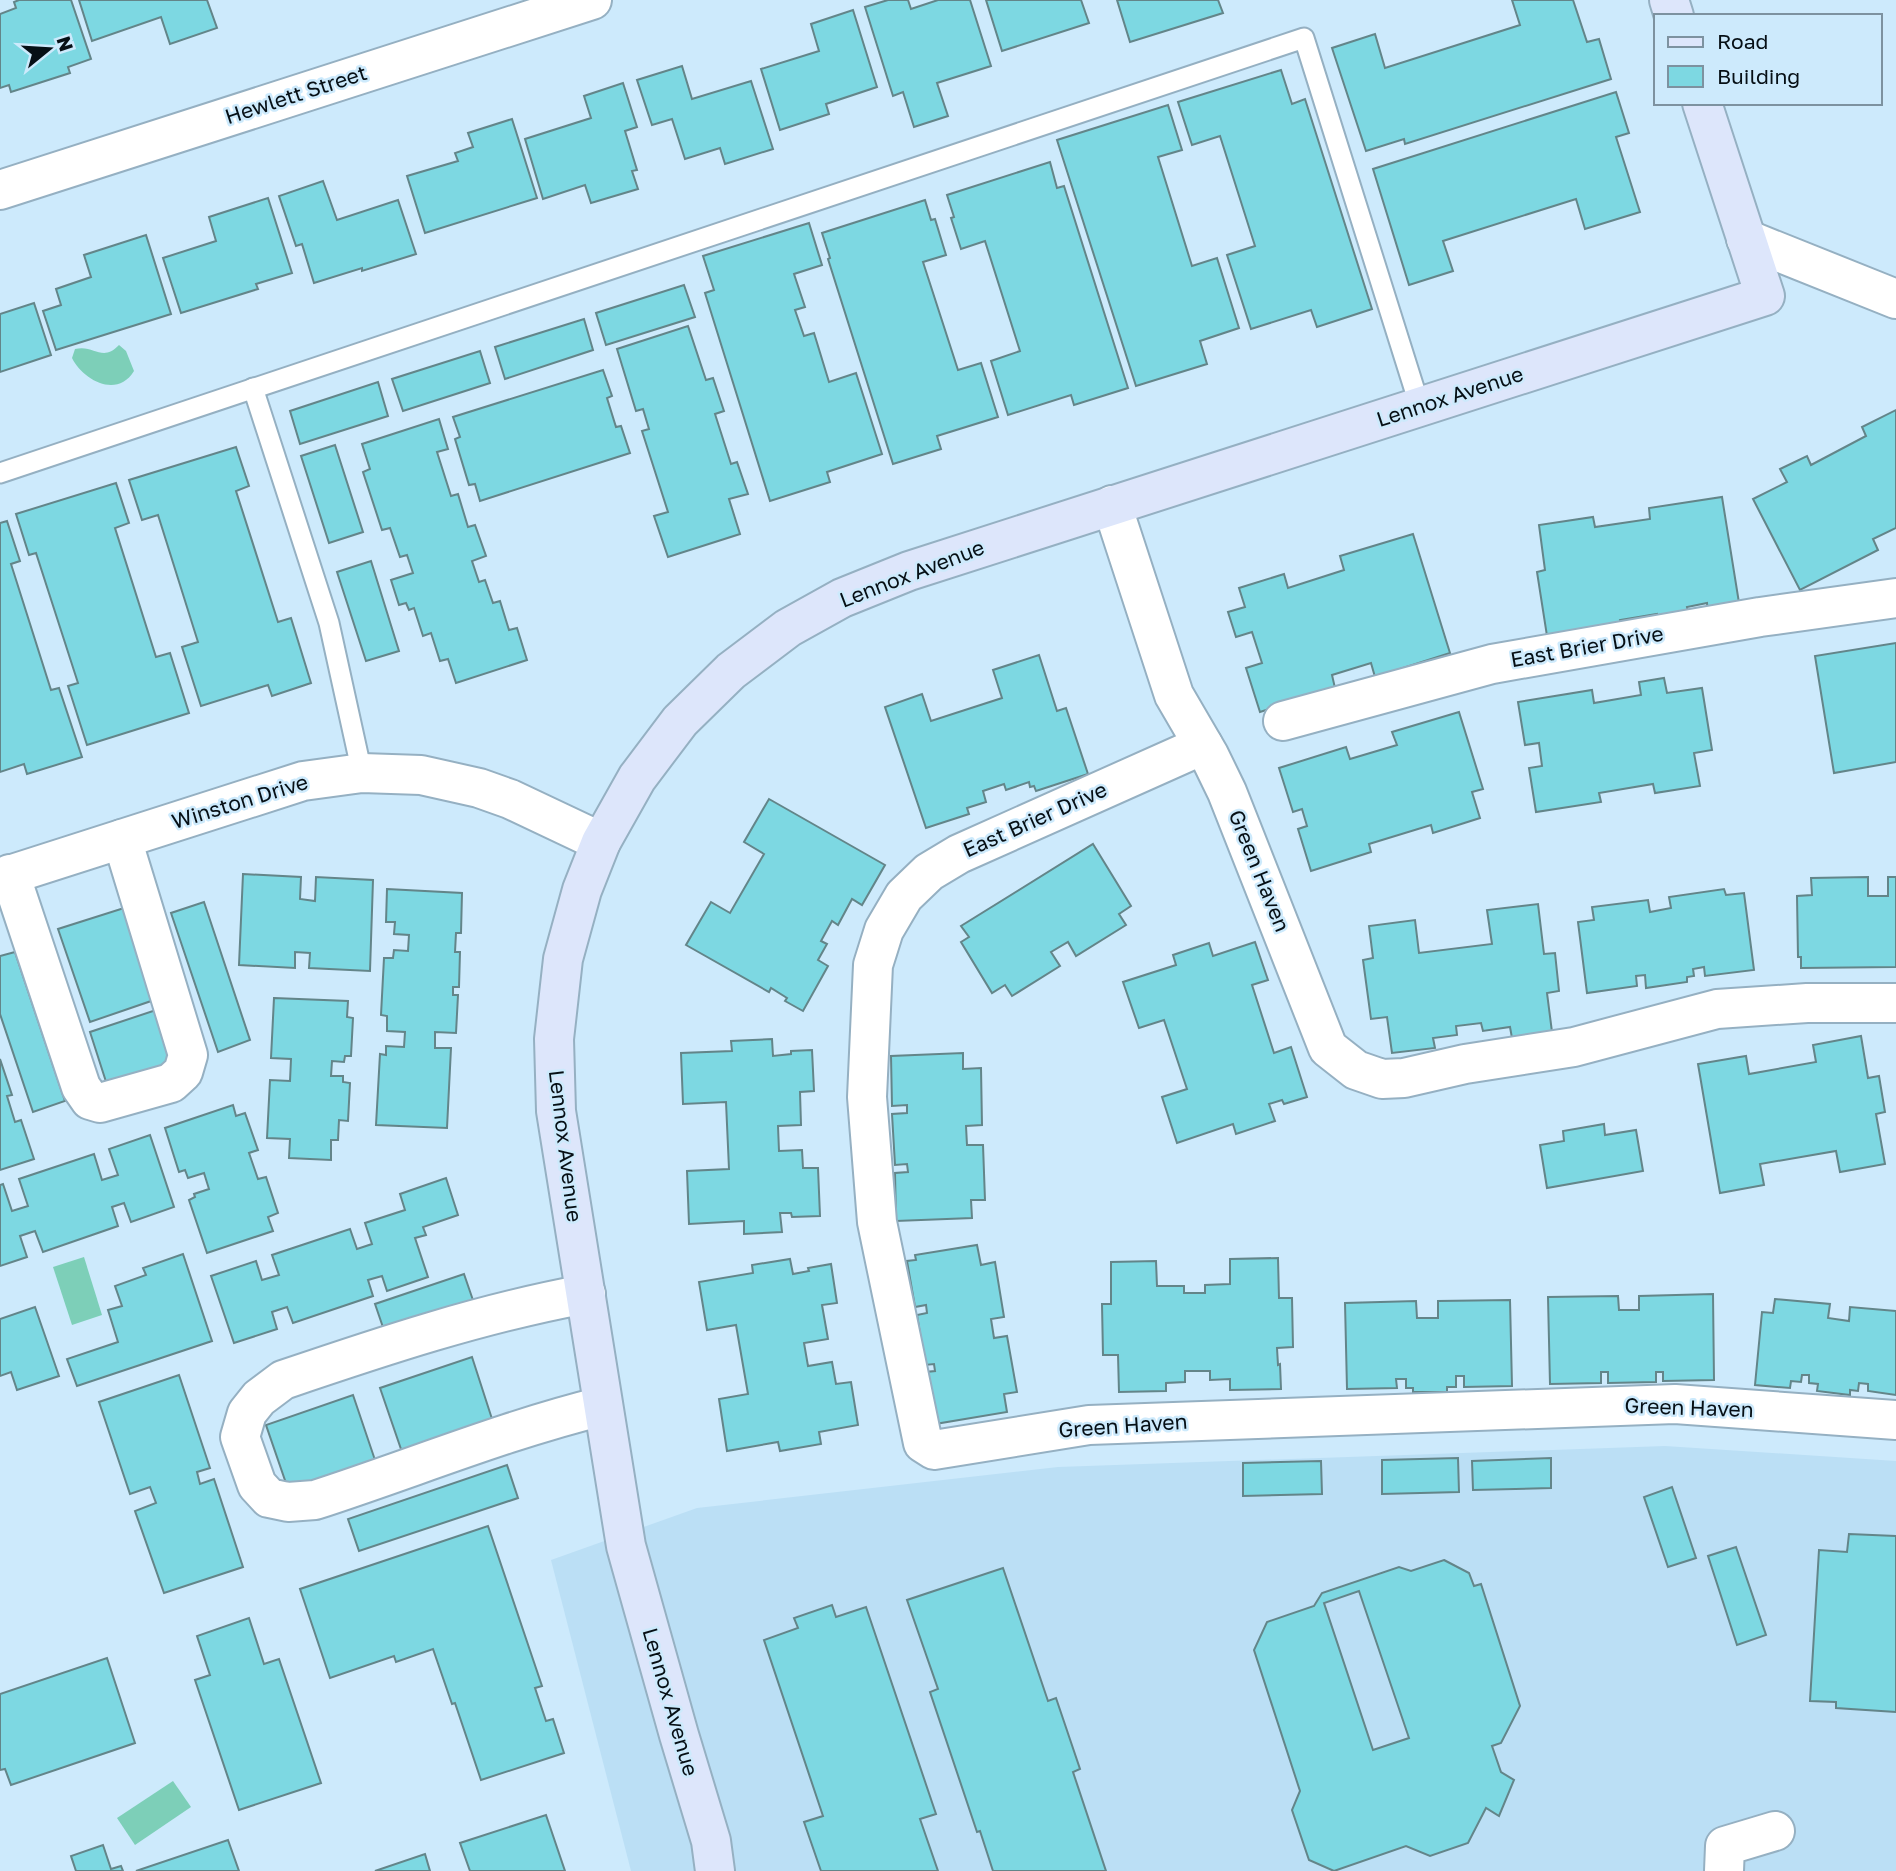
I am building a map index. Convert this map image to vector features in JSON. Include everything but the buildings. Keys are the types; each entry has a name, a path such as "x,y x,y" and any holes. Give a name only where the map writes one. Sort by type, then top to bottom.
{"street":[{"name":"Hewlett Street","path":"0,190 592,0"},
{"name":"Lennox Avenue","path":"715,1871 711,1840 626,1546 556,1111 554,1039 563,959 582,890 601,842 637,778 680,722 731,671 788,628 842,598 909,571 1765,296 1703,105"},
{"path":"1746,239 1896,299"},
{"name":"Green Haven","path":"1112,505 1174,695 1227,792 1328,1048 1356,1070 1382,1079 1404,1078 1465,1064 1574,1047 1717,1009 1807,1003 1896,1003"},
{"name":"East Brier Drive","path":"1283,721 1492,664 1760,617 1896,598"},
{"name":"East Brier Drive","path":"912,888 929,872 959,854 1203,745"},
{"name":"Winston Drive","path":"5,876 303,781 362,773 421,775 479,788 510,799 601,842"},
{"path":"5,876 81,1087 90,1100 100,1103 171,1083 183,1072 188,1055 122,839"},
{"name":"Green Haven","path":"912,888 904,896 884,930 873,965 867,1097 877,1222 923,1443 934,1450 1089,1425 1675,1404 1896,1420"},
{"path":"586,1294 534,1303 463,1322 283,1380 259,1398 247,1413 240,1437 257,1485 269,1498 288,1502 316,1500 516,1430 603,1406"},
{"path":"1724,1871 1725,1846 1775,1831"}],"lane":[{"path":"0,472 1304,38 1420,407"},
{"path":"253,388 329,624 362,773"}],"shaded area":[{"path":"119,345 126,351 134,371 119,384 110,385 92,379 72,358 75,349 108,353"},
{"path":"84,1257 102,1315 72,1325 53,1267"},
{"path":"1665,1446 1896,1461 1896,1871 631,1871 551,1560 697,1508 1058,1467"},
{"path":"173,1781 191,1807 135,1845 117,1818"}]}
